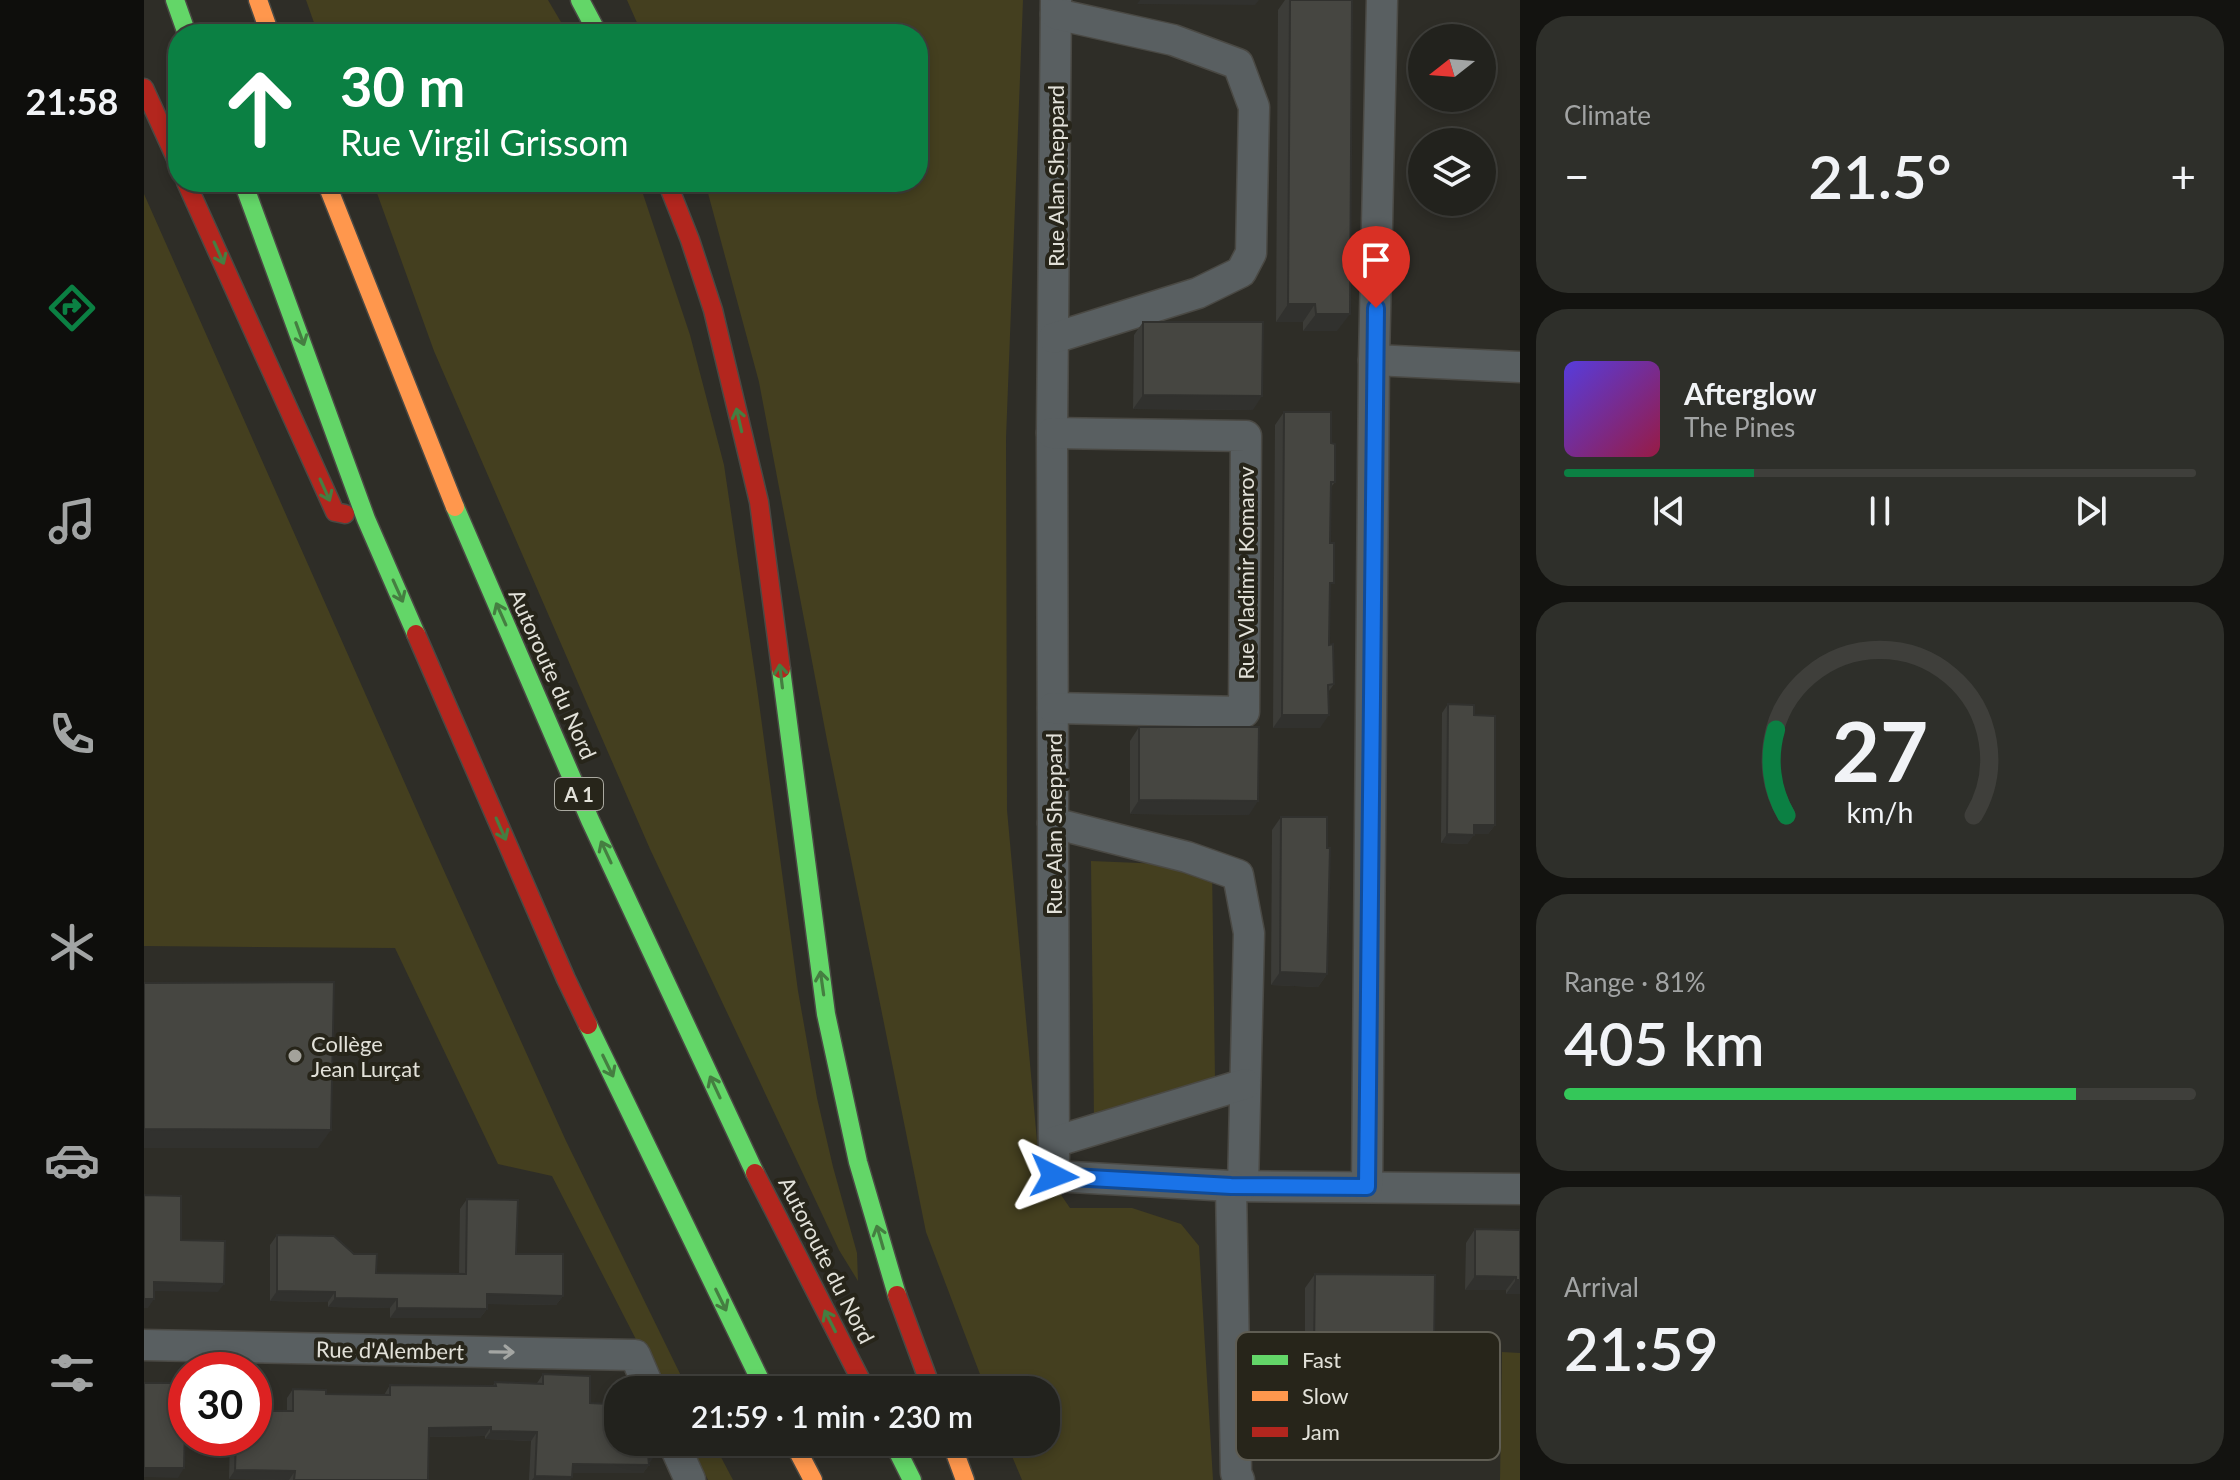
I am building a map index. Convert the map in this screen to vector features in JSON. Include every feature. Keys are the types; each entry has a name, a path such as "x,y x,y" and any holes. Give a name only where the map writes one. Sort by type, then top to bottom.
{"highway":[{"path":"175,0 183,24"},
{"path":"258,0 266,24"},
{"path":"580,0 593,24"},
{"path":"144,88 168,141"},
{"path":"191,192 335,512 366,519"},
{"path":"247,192 366,519 566,979 758,1376"},
{"name":"Autoroute du Nord","path":"330,192 479,563 585,806 766,1195 859,1376"},
{"path":"671,192 713,310 759,502 826,1014 858,1162 901,1309 927,1376"},
{"path":"800,1456 813,1480"},
{"path":"900,1456 912,1480"},
{"path":"956,1456 965,1480"}],"street":[{"path":"1367,1187 1374,360 1382,0"},
{"path":"1054,338 1198,293 1241,272 1251,253 1254,107 1238,64 1173,40 1056,7"},
{"name":"Rue Alan Sheppard","path":"1056,7 1052,433 1054,1176 1237,1186"},
{"path":"1374,360 1520,367"},
{"name":"Rue Vladimir Komarov","path":"1052,433 1246,436 1244,712 1053,708"},
{"path":"1053,823 1187,857 1238,875 1249,933 1245,1084 1237,1186 1236,1332"},
{"path":"1054,1142 1245,1084"},
{"path":"1237,1186 1520,1189"},
{"name":"Rue d'Alembert","path":"144,1345 635,1355 644,1376"},
{"path":"679,1456 690,1480"},
{"path":"1236,1460 1239,1480"}],"shaded area":[{"path":"306,0 548,0 562,24 314,24"},
{"path":"627,0 1023,0 1006,438 1007,810 1039,1163 1070,1208 1132,1208 1181,1224 1199,1246 1213,1480 1022,1480 1012,1456 1060,1456 1060,1376 981,1376 926,1232 759,382 708,192 928,192 928,24 638,24"},
{"path":"377,192 642,192 690,335 724,465 798,991 817,1098 857,1253 858,1281 839,1250 650,849 434,351"},
{"path":"144,194 566,1141 681,1376 655,1376 552,1176 498,1164 395,948 144,946"},
{"path":"1091,861 1212,866 1215,1080 1094,1118"},
{"path":"1502,1352 1520,1353 1520,1480 1500,1480"},
{"path":"696,1456 720,1456 733,1480 708,1480"}],"building":[{"path":"1290,0 1352,0 1350,314 1316,314 1315,304 1288,304"},
{"path":"1143,322 1263,322 1262,396 1143,395"},
{"path":"1284,412 1331,412 1335,482 1331,482 1330,543 1334,543 1334,583 1330,583 1329,645 1333,644 1334,684 1328,685 1329,715 1282,715"},
{"path":"1448,704 1474,705 1474,715 1495,716 1495,825 1474,825 1474,835 1447,834"},
{"path":"1139,727 1259,727 1258,801 1139,800"},
{"path":"1281,817 1327,817 1327,848 1330,848 1327,974 1280,972"},
{"path":"334,982 331,1130 144,1129 144,983"},
{"path":"144,1195 181,1196 181,1240 225,1241 224,1284 154,1282 154,1299 144,1299"},
{"path":"467,1199 518,1200 516,1254 563,1254 563,1296 487,1294 487,1309 397,1308 397,1299 335,1298 335,1292 277,1291 277,1235 334,1236 354,1254 377,1254 376,1273 466,1274"},
{"path":"1475,1229 1520,1230 1520,1280 1516,1277 1475,1276"},
{"path":"1315,1274 1435,1275 1434,1332 1314,1332"},
{"path":"543,1374 590,1376 590,1403 604,1404 604,1456 648,1456 649,1465 573,1464 572,1477 535,1476 537,1432 491,1431 491,1427 429,1428 428,1480 294,1480 295,1471 235,1470 235,1456 272,1456 272,1411 293,1411 293,1389 326,1390 326,1394 390,1395 390,1385 543,1384"},
{"path":"144,1383 168,1383 168,1456 184,1456 184,1468 144,1468"}],"traffic: fast":[{"path":"175,0 183,24"},
{"path":"580,0 593,24"},
{"path":"247,192 366,519 416,634"},
{"path":"455,507 590,820 755,1173"},
{"path":"781,669 826,1014 858,1162 897,1295"},
{"path":"588,1025 758,1376"},
{"path":"900,1456 912,1480"}],"traffic: slow":[{"path":"258,0 266,24"},
{"path":"330,192 455,507"},
{"path":"800,1456 813,1480"},
{"path":"956,1456 965,1480"}],"traffic: jam":[{"path":"144,88 168,141"},
{"path":"191,192 335,512 345,514"},
{"path":"671,192 713,310 759,502 781,669"},
{"path":"416,634 588,1025"},
{"path":"755,1173 859,1376"},
{"path":"897,1295 927,1376"}],"place":[{"name":"Collège Jean Lurçat","path":"295,1056"}],"route":[{"path":"1054,1176 1231,1186 1367,1187 1376,308"}]}
